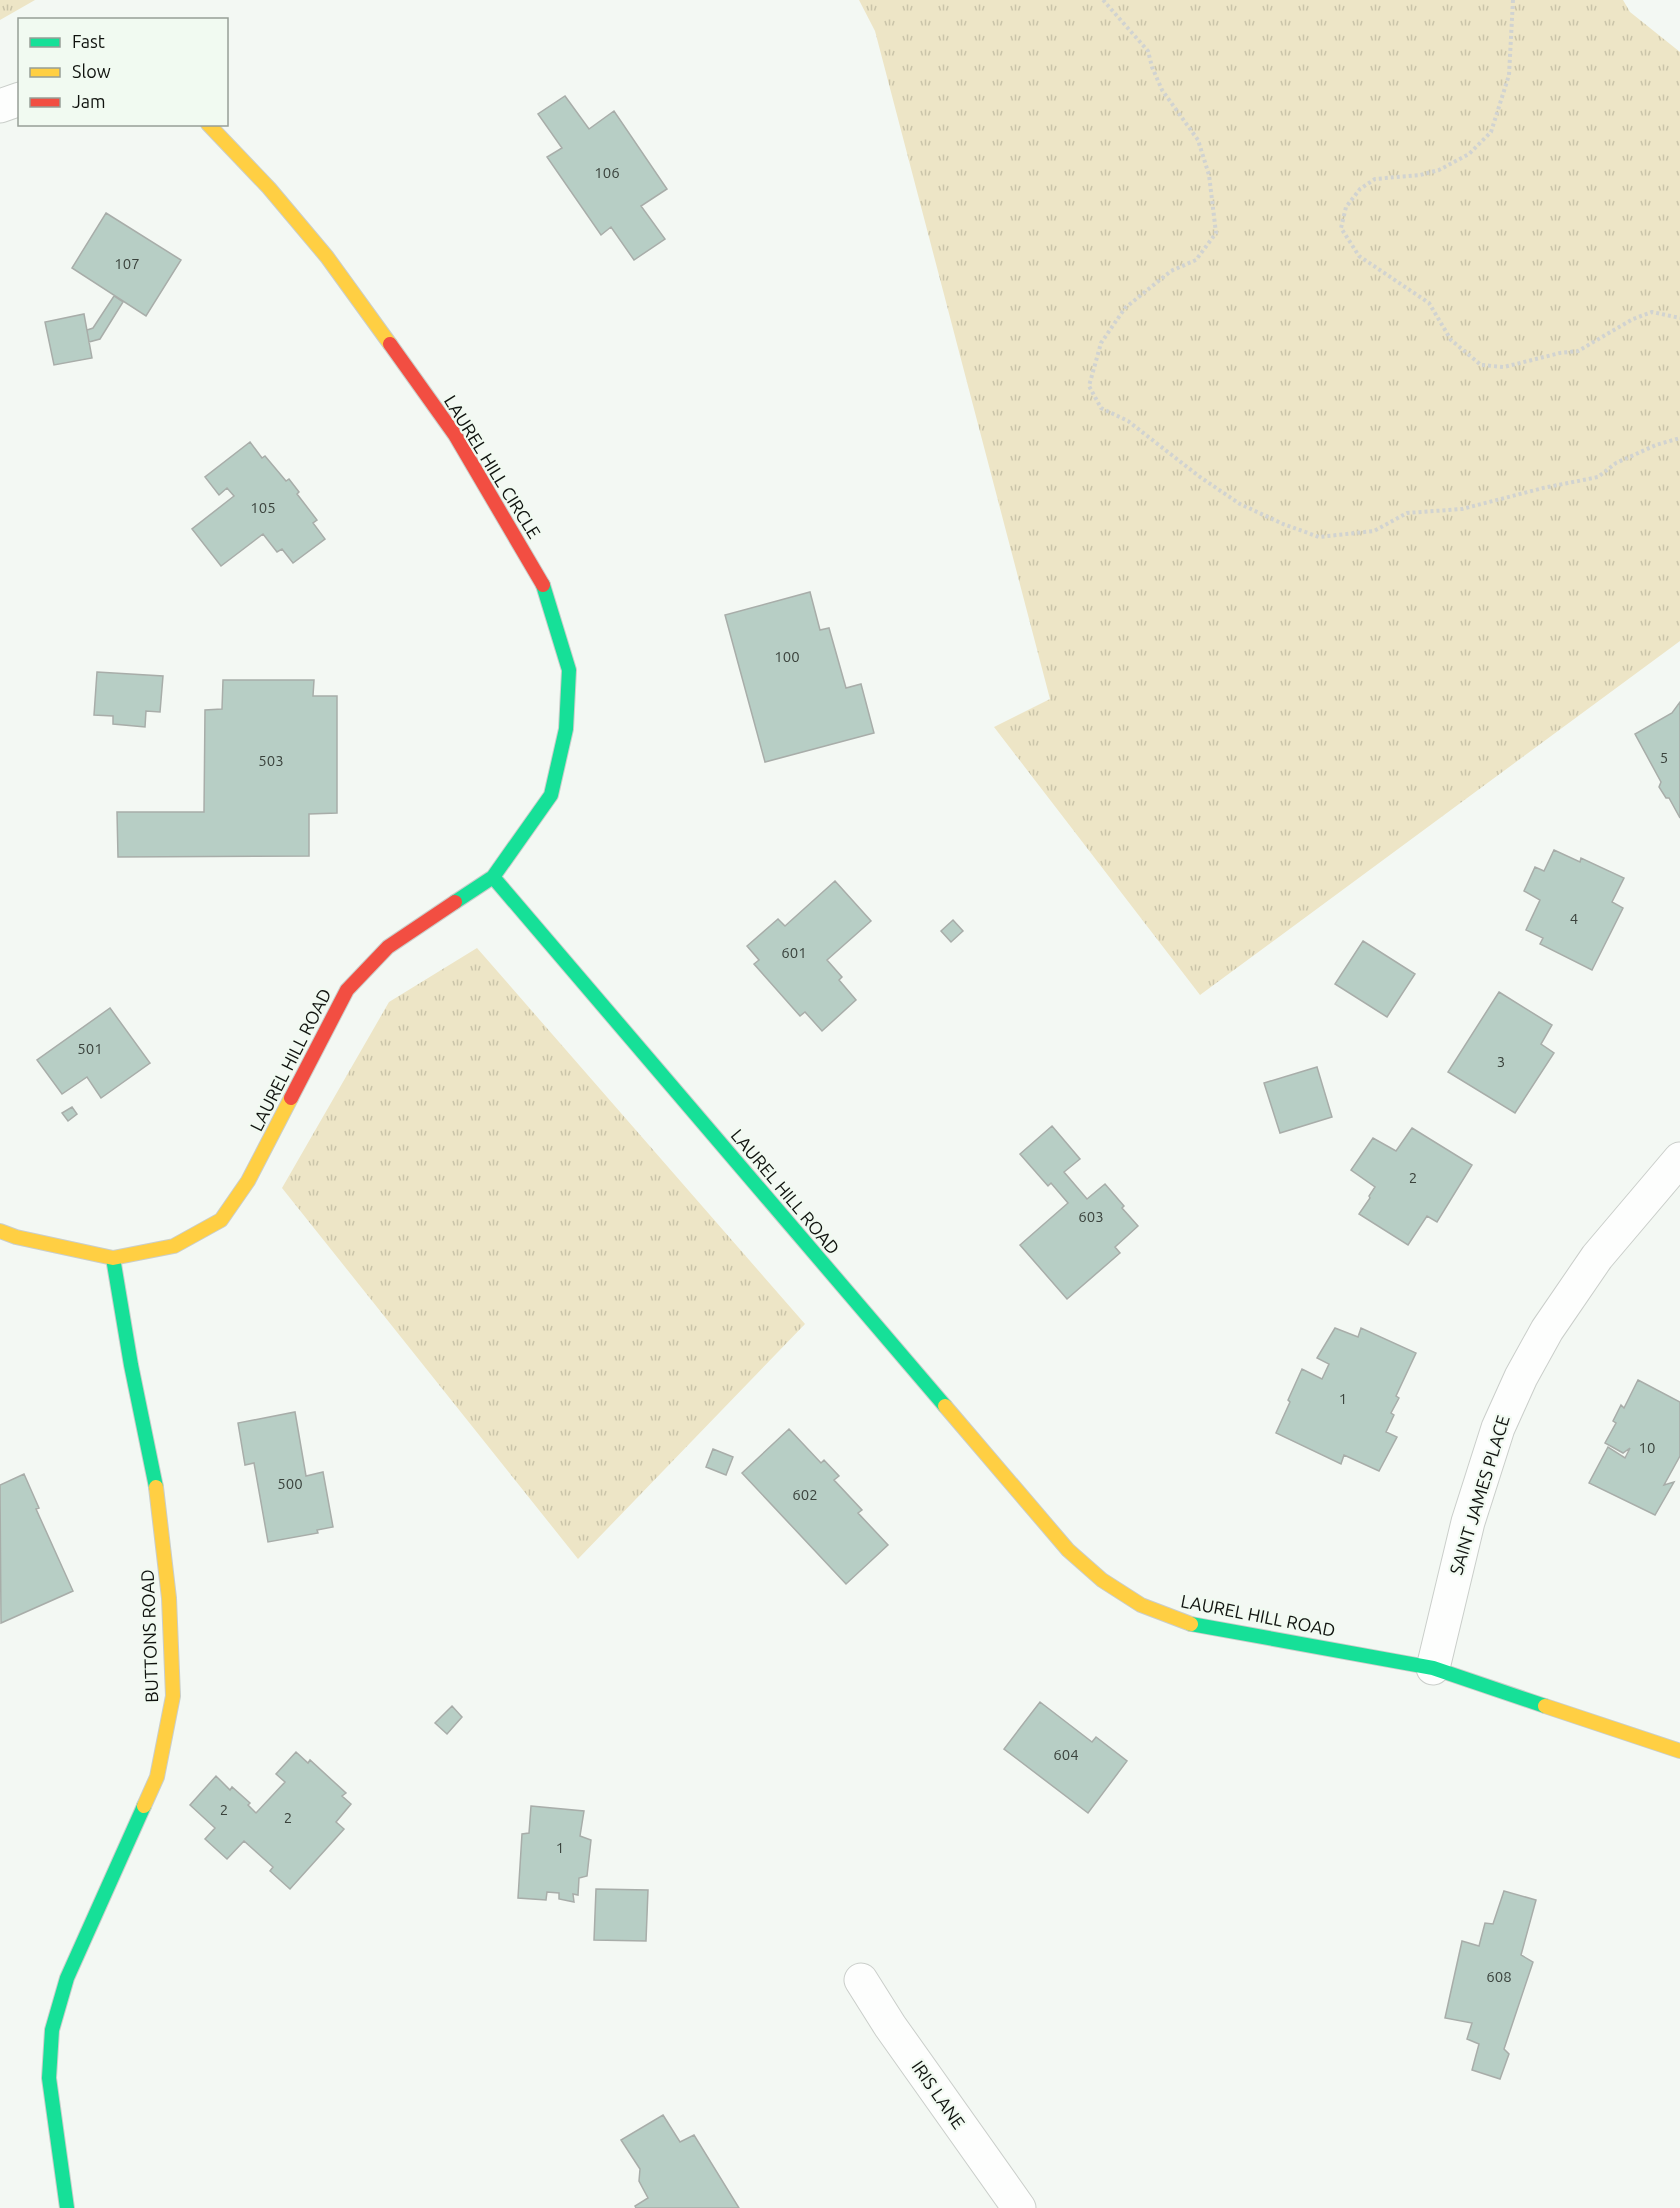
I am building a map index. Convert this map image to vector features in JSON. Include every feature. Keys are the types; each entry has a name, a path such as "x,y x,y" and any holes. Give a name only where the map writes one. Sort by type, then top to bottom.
{"street":[{"path":"0,106 18,100"},
{"name":"LAUREL HILL CIRCLE","path":"210,126 269,188 327,257 455,435 544,586 569,670 566,729 551,795 493,877"},
{"name":"LAUREL HILL ROAD","path":"0,1231 16,1237 113,1258 174,1246 221,1220 248,1181 347,990 388,947 493,877 1068,1550 1102,1580 1141,1605 1190,1624 1433,1668 1680,1751"},
{"name":"SAINT JAMES PLACE","path":"1433,1668 1468,1522 1498,1428 1521,1377 1546,1330 1598,1257 1680,1160"},
{"name":"BUTTONS ROAD","path":"67,2208 49,2078 52,2030 67,1978 157,1777 173,1696 169,1598 155,1476 131,1365 113,1258"},
{"name":"IRIS LANE","path":"861,1980 890,2026 1019,2208"}],"path":[{"path":"1103,0 1148,51 1162,90 1198,140 1209,175 1216,233 1196,260 1171,271 1125,308 1101,343 1089,386 1101,408 1128,421 1200,477 1240,504 1283,524 1319,537 1374,531 1407,513 1462,509 1543,488 1598,477 1616,463 1656,445 1680,438"},
{"path":"1513,0 1509,75 1491,132 1469,154 1439,170 1420,176 1375,179 1360,189 1346,207 1341,228 1359,256 1430,303 1451,340 1481,365 1504,367 1560,353 1578,351 1633,319 1652,312 1680,318"}],"green space":[{"path":"0,0 35,0 0,20"},
{"path":"859,0 1623,0 1630,12 1680,52 1680,641 1200,995 994,727 1050,699 875,31"},
{"path":"477,948 805,1324 578,1559 282,1188 389,1002"}],"building":[{"path":"565,96 589,129 614,111 667,189 641,206 665,239 634,260 611,227 601,235 547,157 562,148 538,114"},
{"path":"106,213 181,260 146,316 72,268"},
{"path":"114,296 123,302 100,339 89,342 87,330 93,328"},
{"path":"84,314 92,358 54,365 45,322"},
{"path":"250,442 262,458 265,456 286,481 289,479 299,492 297,494 317,520 313,523 325,539 293,563 282,549 277,552 263,534 221,566 192,529 234,496 227,488 219,495 205,477"},
{"path":"810,592 820,630 829,628 846,688 861,684 874,733 765,762 725,615"},
{"path":"97,672 163,676 160,712 146,711 145,727 113,724 113,716 94,715"},
{"path":"223,680 314,680 313,696 337,696 337,813 309,814 309,856 118,857 117,812 204,812 205,710 222,709"},
{"path":"1680,702 1680,818 1669,798 1666,798 1659,787 1661,782 1635,734 1672,713"},
{"path":"1554,850 1580,862 1581,858 1624,878 1612,902 1623,908 1592,970 1540,944 1543,938 1526,930 1540,900 1524,891 1535,867 1544,871"},
{"path":"835,881 871,921 827,960 842,977 839,980 856,1000 822,1031 805,1012 800,1016 754,964 759,960 747,946 778,919 785,926"},
{"path":"953,920 963,931 951,942 941,931"},
{"path":"1363,941 1415,974 1387,1017 1335,984"},
{"path":"1499,992 1552,1025 1541,1044 1554,1053 1515,1113 1448,1072"},
{"path":"110,1008 150,1063 101,1098 87,1077 62,1094 37,1060"},
{"path":"1317,1067 1332,1117 1280,1133 1264,1083"},
{"path":"72,1107 77,1114 68,1121 62,1113"},
{"path":"1052,1126 1080,1159 1064,1172 1087,1199 1105,1184 1138,1226 1115,1247 1120,1253 1067,1299 1020,1245 1068,1203 1051,1183 1048,1186 1020,1154"},
{"path":"1412,1128 1472,1165 1437,1222 1427,1216 1408,1245 1359,1214 1375,1187 1351,1170 1373,1138 1396,1151"},
{"path":"1335,1328 1358,1337 1361,1328 1416,1353 1396,1396 1399,1398 1391,1413 1394,1415 1386,1432 1397,1437 1379,1471 1344,1455 1341,1464 1276,1433 1302,1369 1322,1379 1329,1364 1317,1358"},
{"path":"1638,1380 1680,1402 1680,1456 1664,1485 1674,1482 1655,1515 1589,1483 1608,1447 1625,1458 1630,1448 1623,1453 1605,1443 1616,1423 1613,1421 1621,1405 1624,1408"},
{"path":"295,1412 306,1476 323,1472 333,1527 317,1530 318,1533 268,1542 254,1463 245,1465 238,1423"},
{"path":"789,1429 821,1463 824,1460 839,1476 834,1480 862,1510 858,1513 888,1545 846,1584 742,1473"},
{"path":"713,1449 733,1457 726,1475 706,1467"},
{"path":"24,1474 39,1508 36,1509 73,1591 1,1623 0,1485"},
{"path":"1040,1702 1092,1742 1096,1737 1127,1761 1088,1813 1004,1749"},
{"path":"452,1706 462,1717 447,1734 435,1723"},
{"path":"296,1752 308,1763 310,1760 346,1793 342,1796 351,1804 336,1822 344,1829 290,1889 270,1871 273,1867 244,1841 227,1859 205,1839 215,1828 190,1805 216,1776 230,1790 232,1787 250,1803 248,1805 256,1813 285,1782 276,1774"},
{"path":"531,1806 584,1811 580,1836 591,1840 587,1876 579,1878 578,1895 573,1894 574,1902 559,1899 559,1893 547,1892 546,1900 518,1898 522,1834 529,1833"},
{"path":"596,1889 648,1890 646,1941 594,1940"},
{"path":"1504,1891 1536,1900 1521,1955 1533,1962 1504,2049 1509,2054 1500,2079 1472,2070 1479,2044 1467,2039 1472,2023 1445,2018 1462,1941 1479,1946 1485,1923 1493,1924"},
{"path":"663,2115 680,2142 694,2135 739,2208 636,2208 635,2206 648,2198 639,2181 640,2169 621,2140"}],"traffic: fast":[{"path":"455,902 493,877 551,795 566,729 569,670 543,585"},
{"path":"493,877 945,1406"},
{"path":"113,1258 131,1365 156,1487"},
{"path":"1191,1624 1433,1668 1545,1706"},
{"path":"67,2208 49,2078 52,2030 67,1978 144,1806"}],"traffic: slow":[{"path":"210,126 269,188 327,257 390,344"},
{"path":"0,1231 16,1237 113,1258 174,1246 221,1220 248,1181 291,1098"},
{"path":"945,1406 1068,1550 1102,1580 1141,1605 1191,1624"},
{"path":"144,1806 157,1777 173,1696 169,1598 156,1487"},
{"path":"1545,1706 1680,1751"}],"traffic: jam":[{"path":"390,344 455,435 543,585"},
{"path":"291,1098 347,990 388,947 455,902"}]}
